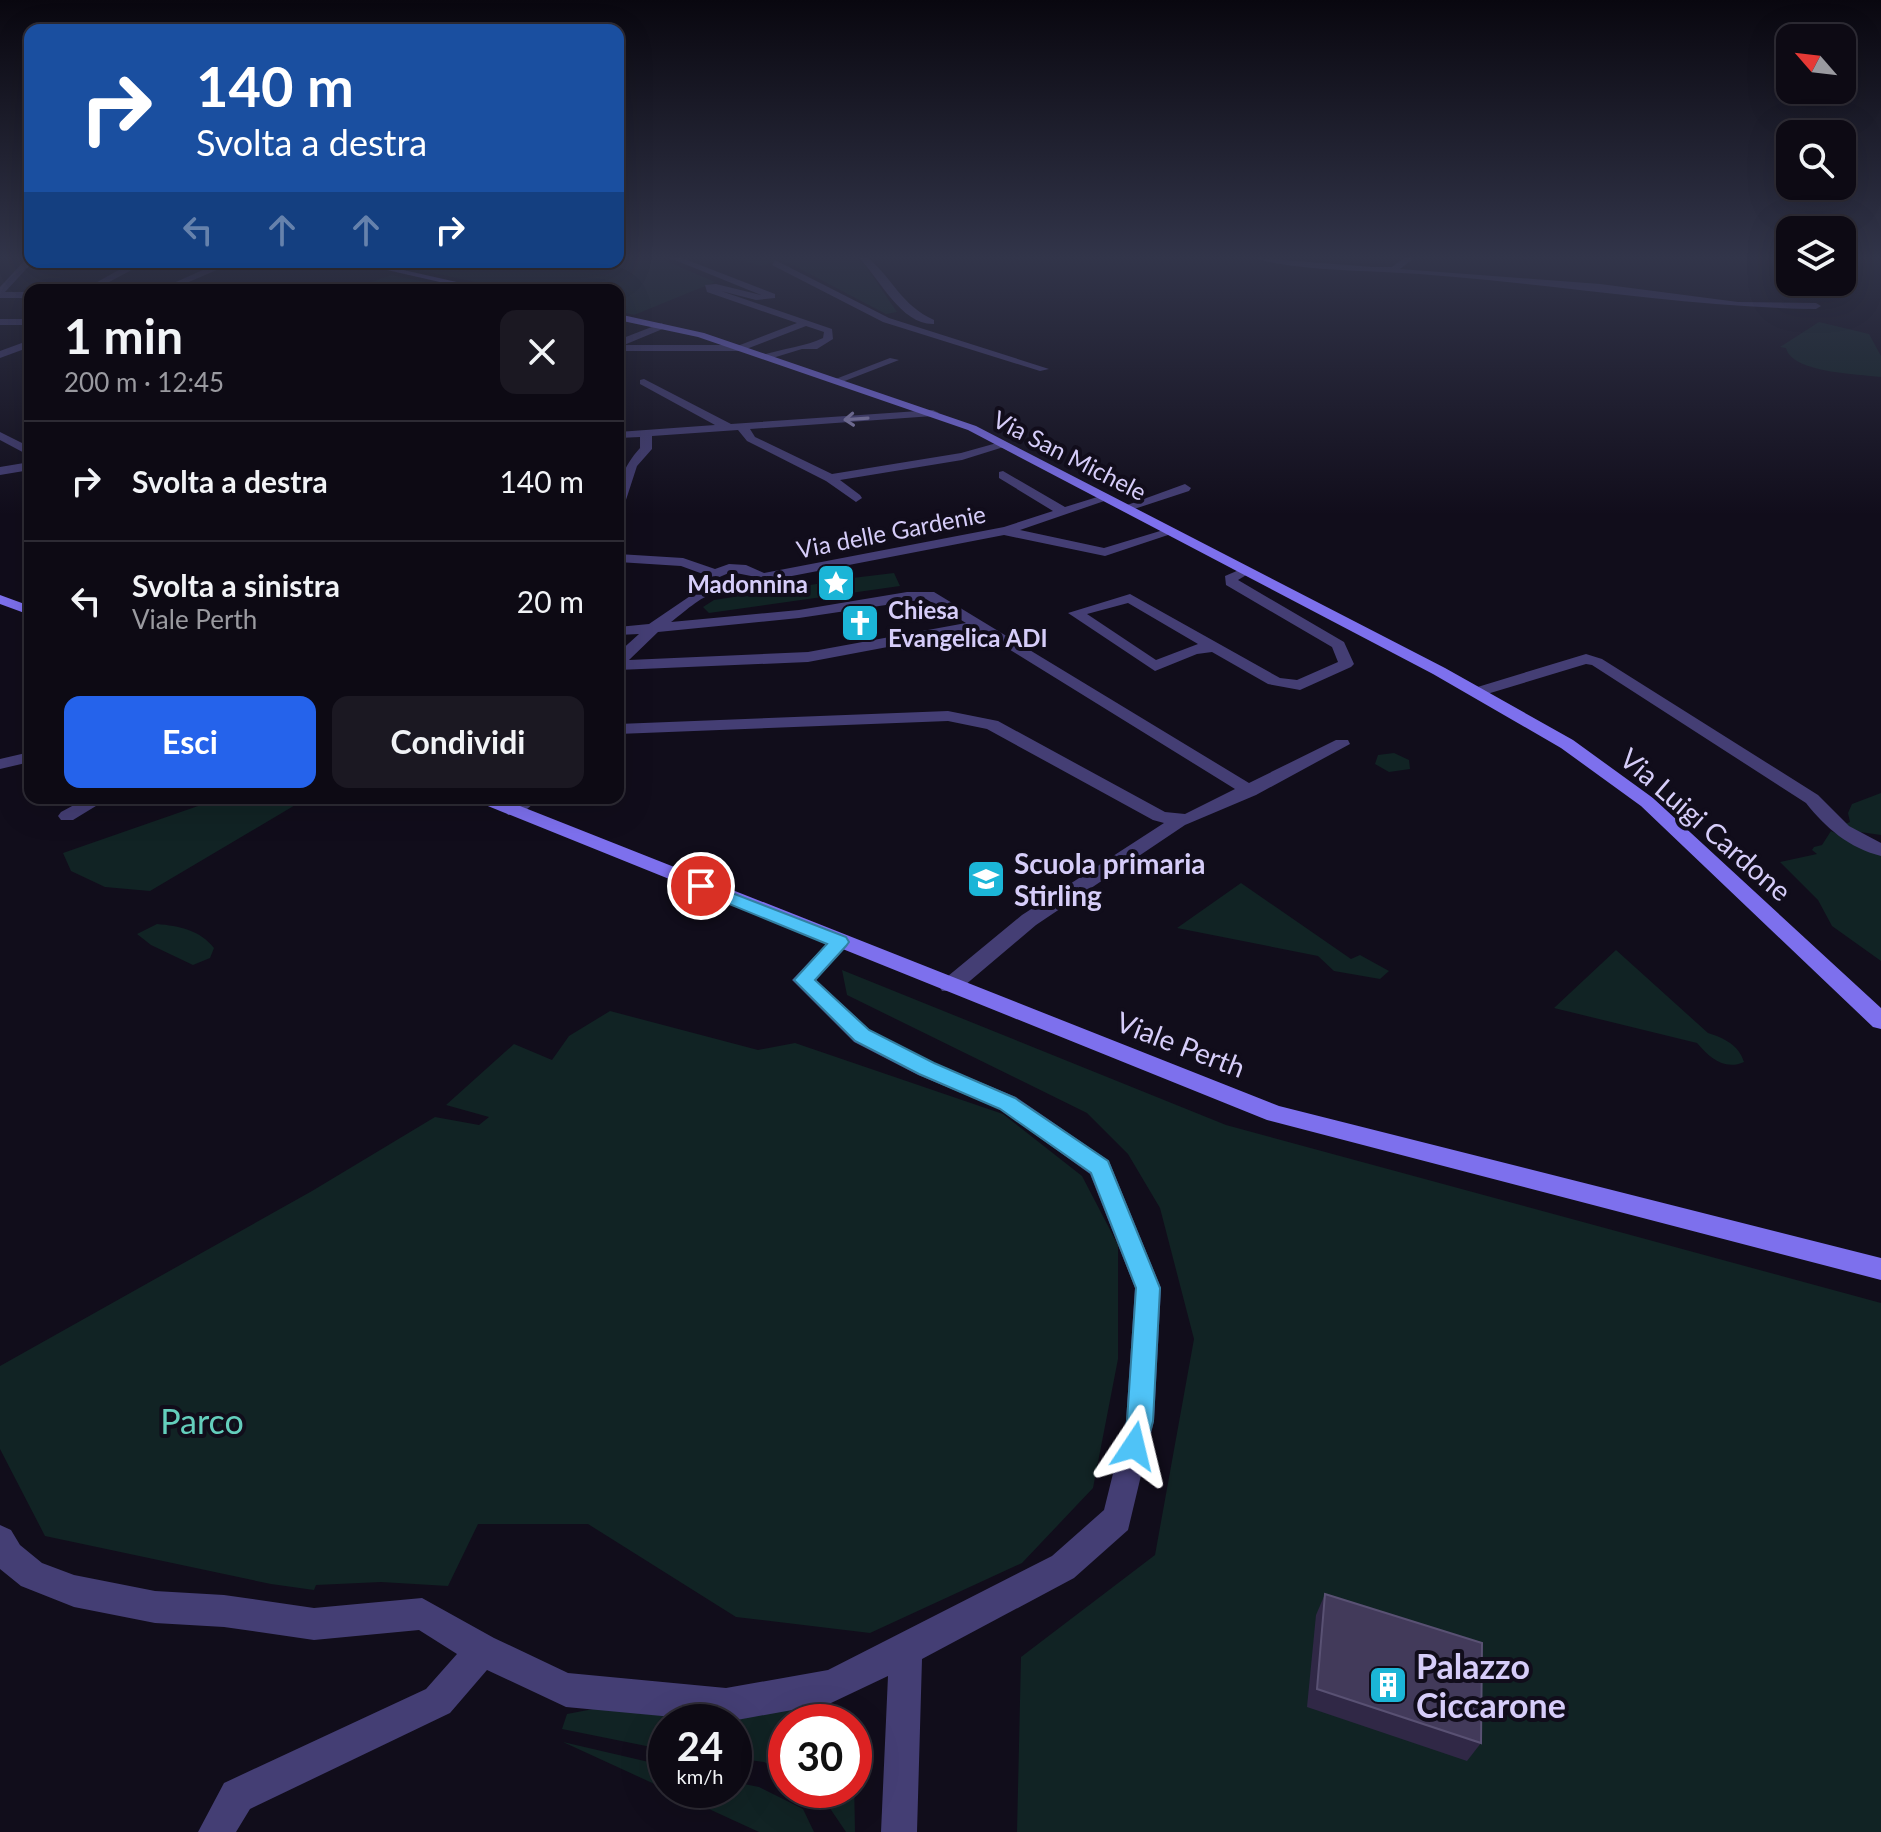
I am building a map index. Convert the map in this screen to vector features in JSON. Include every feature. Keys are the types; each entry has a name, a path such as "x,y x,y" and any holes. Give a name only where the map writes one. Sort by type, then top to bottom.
{"street":[{"name":"Via San Michele","path":"725,343 933,413 1004,445 1477,692"},
{"path":"624,346 741,348 753,343"},
{"path":"766,357 818,343"},
{"path":"962,343 1044,369 1013,351 991,343"},
{"path":"0,355 24,345"},
{"path":"838,380 894,360"},
{"path":"644,382 830,478 856,498"},
{"path":"624,435 933,413"},
{"path":"624,487 631,465 646,449 646,433"},
{"path":"0,435 24,449"},
{"path":"830,478 962,456 1004,445"},
{"path":"0,471 24,469"},
{"path":"0,478 24,470"},
{"path":"1003,475 1063,512"},
{"path":"1125,508 1185,488"},
{"path":"1004,531 1107,498"},
{"name":"Via delle Gardenie","path":"760,578 1004,531 1105,552 1170,532"},
{"path":"624,558 683,562 712,581 725,593 742,592 755,586 760,578 746,569 729,568 712,581 656,625 624,658"},
{"path":"1215,648 1199,647 1155,666 1075,613 1130,598 1274,681 1289,685 1300,685 1346,664 1339,645 1231,582 1230,579 1246,571"},
{"path":"624,630 770,617 929,595 1250,791"},
{"path":"0,599 24,609"},
{"path":"624,664 808,657 980,625"},
{"path":"1477,692 1586,659 1597,662 1812,799 1828,820 1857,842 1881,850"},
{"name":"Via Luigi Cardone","path":"1477,692 1567,744 1647,802 1881,1021"},
{"path":"624,729 948,716 971,719 992,725 1159,816 1179,821"},
{"path":"950,986 1029,920 1179,821 1250,791 1342,744"},
{"path":"0,764 24,758"},
{"path":"67,816 89,804"},
{"name":"Viale Perth","path":"522,805 840,942 1275,1114 1881,1269"},
{"path":"0,1541 9,1556 32,1575 74,1591 155,1607 224,1611 314,1624 422,1614 482,1650 566,1690 726,1705 831,1686 1063,1567 1117,1519 1140,1421 1148,1288 1100,1168 1008,1103 926,1069 862,1036 814,993 803,980 840,942"},
{"path":"899,1832 906,1648"},
{"path":"216,1832 237,1796 438,1701 482,1650"}],"green space":[{"path":"1785,343 1874,343 1881,356 1881,377 1813,367 1800,363 1786,348 1780,347"},
{"path":"894,573 900,586 709,613 703,607 714,600 823,583 835,585 844,579"},
{"path":"1394,753 1409,760 1410,769 1389,772 1375,764 1378,755"},
{"path":"1881,793 1881,835 1860,832 1843,825 1850,822 1848,813 1852,804"},
{"path":"204,804 297,804 150,891 105,887 71,871 63,853"},
{"path":"1831,831 1881,855 1881,961 1832,926 1818,900 1780,862 1817,854 1812,850 1822,845"},
{"path":"1241,883 1351,959 1360,955 1389,971 1380,979 1334,971 1318,956 1177,928"},
{"path":"157,924 196,933 214,948 210,958 193,965 151,945 137,934"},
{"path":"1616,950 1708,1033 1735,1047 1744,1062 1724,1064 1712,1058 1697,1043 1554,1008"},
{"path":"842,970 1226,1125 1881,1303 1881,1832 1017,1832 1021,1657 1155,1555 1194,1339 1160,1208 1128,1154 1087,1113 847,995"},
{"name":"Parco","path":"610,1011 758,1050 795,1043 1003,1114 1082,1176 1118,1245 1118,1359 1093,1488 1022,1563 870,1633 736,1617 588,1524 478,1524 448,1586 381,1582 316,1585 314,1590 271,1584 45,1536 0,1449 0,1366 312,1191 435,1117 479,1125 489,1117 446,1105 514,1044 552,1060 569,1036"},
{"path":"609,1706 648,1706 648,1746 562,1729 567,1714"},
{"path":"752,1707 768,1707 768,1764 752,1760"},
{"path":"563,1742 648,1762 648,1781"},
{"path":"752,1786 759,1787 768,1792 768,1808 803,1809 814,1832 759,1832 707,1808 752,1808"},
{"path":"830,1808 855,1808 855,1832 846,1832"}],"building":[{"name":"Palazzo Ciccarone","path":"1325,1594 1482,1643 1481,1743 1317,1689"}],"place":[{"name":"Madonnina","path":"836,583"},
{"name":"Chiesa Evangelica ADI","path":"860,623"},
{"name":"Scuola primaria Stirling","path":"986,879"},
{"name":"Palazzo Ciccarone","path":"1388,1685"}],"route":[{"path":"701,886 840,942 803,980 862,1036 926,1069 1008,1103 1100,1168 1148,1288 1140,1421 1134,1446"}]}
